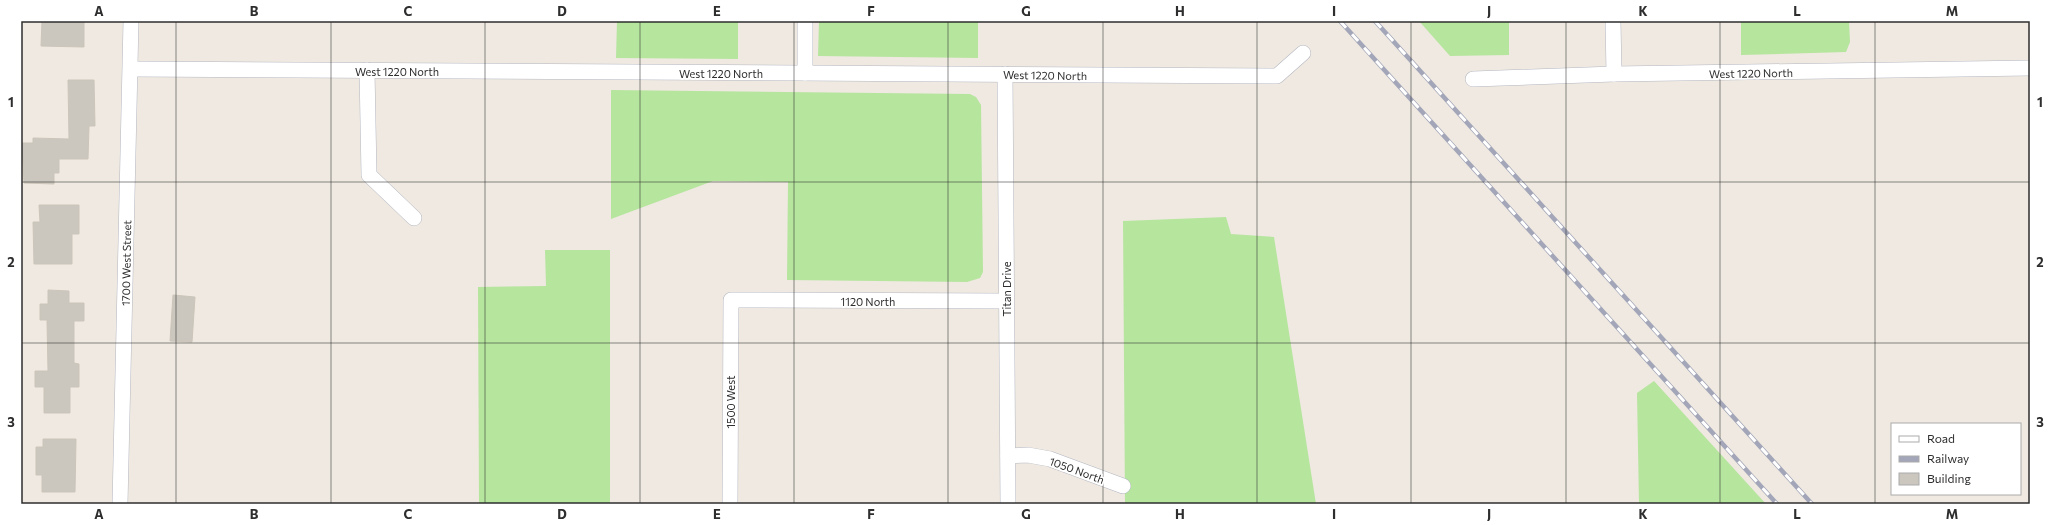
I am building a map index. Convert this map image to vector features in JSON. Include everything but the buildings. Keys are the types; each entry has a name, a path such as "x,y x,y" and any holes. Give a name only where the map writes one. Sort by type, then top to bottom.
{"street":[{"name":"1700 West Street","path":"120,504 132,21"},
{"path":"805,73 806,21"},
{"path":"1613,21 1614,74"},
{"name":"West 1220 North","path":"131,69 1277,76 1303,53"},
{"name":"West 1220 North","path":"1472,80 1614,74 2030,68"},
{"path":"367,70 369,175 414,218"},
{"name":"Titan Drive","path":"1005,74 1008,504"},
{"name":"1120 North","path":"731,300 1006,301"},
{"name":"1500 West","path":"730,504 731,300"},
{"name":"1050 North","path":"1008,456 1028,455 1050,459 1123,486"}],"green space":[{"path":"617,21 738,21 738,59 616,58"},
{"path":"819,21 978,21 978,58 818,56"},
{"path":"1419,21 1509,21 1509,55 1450,56"},
{"path":"1741,21 1849,21 1850,42 1846,52 1741,55"},
{"path":"611,90 970,94 976,97 981,105 983,272 980,278 967,282 787,280 788,182 713,181 611,219"},
{"path":"1226,217 1231,234 1274,237 1316,504 1125,504 1123,221"},
{"path":"545,250 610,250 610,504 479,504 478,287 546,286"},
{"path":"1654,381 1766,504 1639,504 1637,393"}],"railway":[{"path":"1340,21 1777,504"},
{"path":"1375,21 1812,504"}]}
